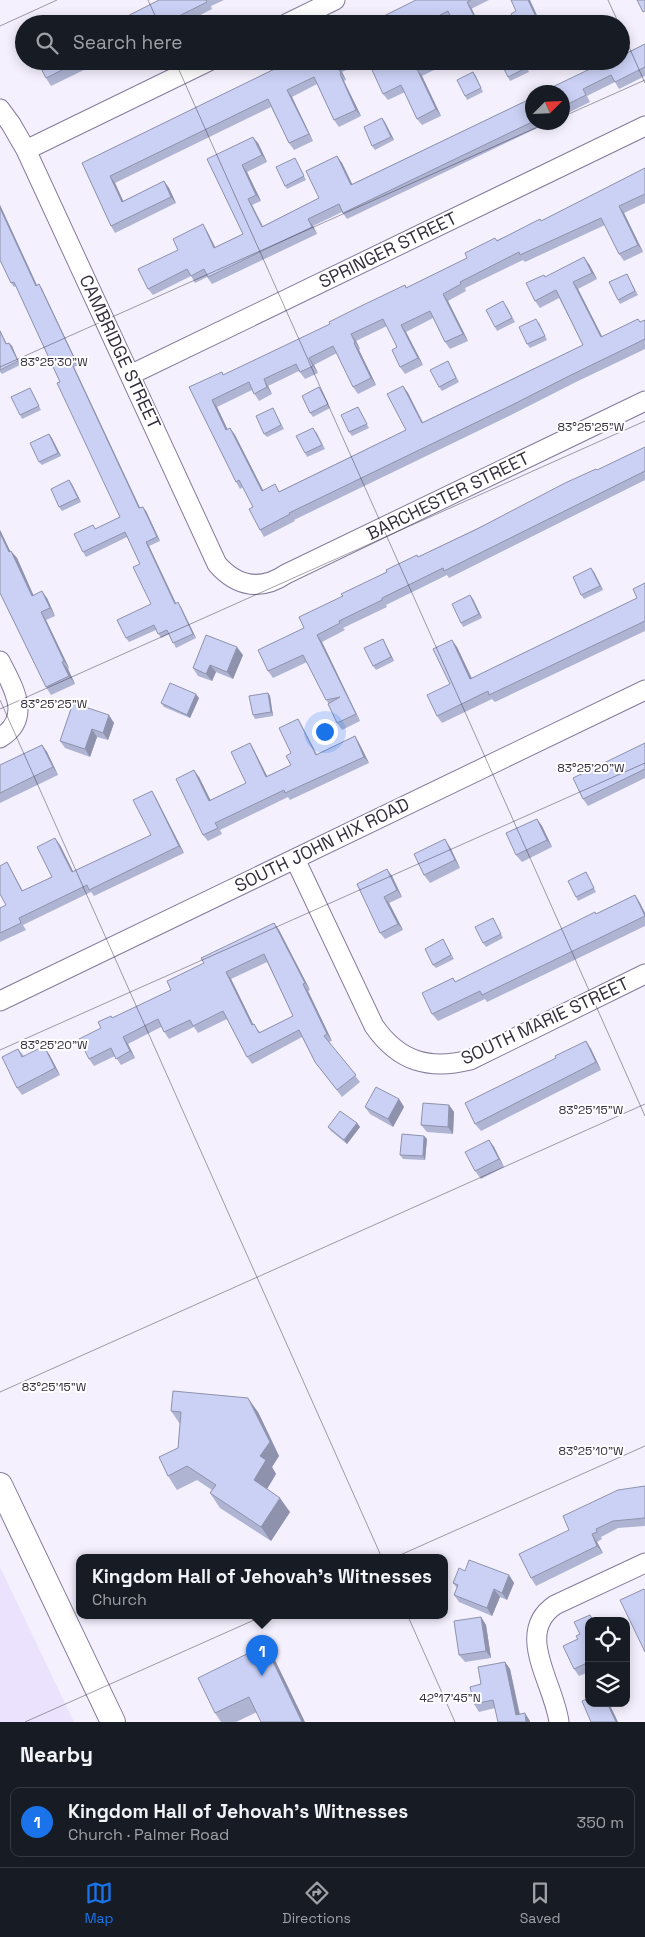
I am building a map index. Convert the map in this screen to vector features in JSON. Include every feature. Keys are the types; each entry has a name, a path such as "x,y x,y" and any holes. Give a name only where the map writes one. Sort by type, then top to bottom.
{"street":[{"path":"304,15 335,0"},
{"path":"26,150 190,70"},
{"name":"CAMBRIDGE STREET","path":"0,109 26,150 217,564 225,573 237,581 249,584"},
{"name":"SPRINGER STREET","path":"130,375 645,126"},
{"name":"BARCHESTER STREET","path":"249,584 262,585 276,581 286,574 645,401"},
{"path":"0,661 17,696 19,710 17,719 5,735 0,738"},
{"name":"SOUTH JOHN HIX ROAD","path":"0,1001 645,690"},
{"name":"SOUTH MARIE STREET","path":"295,859 374,1026 393,1048 428,1064 444,1065 470,1060 645,974"},
{"path":"0,1485 113,1722"},
{"path":"559,1722 535,1640 540,1620 546,1611 555,1605 645,1563"}],"shaded area":[{"path":"0,1567 74,1722 0,1722"}],"building":[{"path":"159,0 206,0 207,2 181,15 130,15"},
{"path":"416,0 471,0 467,2 474,15 450,15 448,11 440,15 386,15"},
{"path":"511,0 528,0 535,15 512,15 516,11"},
{"path":"637,0 645,0 645,11 643,12"},
{"path":"645,44 645,67 615,82 611,75 583,89 586,95 570,103 570,85 557,85 588,70 630,70 630,52"},
{"path":"42,70 62,70 46,78"},
{"path":"273,70 340,70 356,110 334,120 314,77 287,90 309,134 289,143 268,99 110,176 122,202 164,181 171,197 111,226 82,163"},
{"path":"372,70 417,70 436,109 417,119 401,85 383,94"},
{"path":"504,70 522,70 508,77"},
{"path":"473,72 481,88 465,96 457,80"},
{"path":"525,101 525,125 343,213 339,204 308,219 312,227 208,277 204,269 191,276 187,269 148,289 138,269 178,250 173,239 203,224 214,248 243,234 207,159 253,137 262,155 242,165 256,195 248,199 262,227 319,198 306,171 337,156 351,185"},
{"path":"382,118 391,137 372,146 364,127"},
{"path":"295,158 304,176 285,186 276,167"},
{"path":"645,168 645,194 619,206 638,245 619,254 601,218 520,255 519,252 460,282 461,284 443,294 463,334 445,342 430,311 401,325 418,358 400,367 392,350 397,347 383,319 351,334 371,378 353,387 333,346 309,358 313,366 300,372 296,364 264,379 267,387 254,394 249,382 212,400 226,430 230,428 262,491 275,484 279,492 406,430 387,394 403,386 422,423 583,345 556,290 535,301 526,283 544,275 545,277 584,257 592,273 573,282 601,337 638,319 640,322 645,320 645,339 289,513 260,530 249,509 253,507 239,480 236,482 189,387 222,372 223,375 330,324 329,322 405,285 406,288 467,258 465,253 495,238 497,241 540,219 541,221"},
{"path":"0,208 36,286 39,284 75,360 71,362 139,508 143,507 157,537 146,542 175,604 178,602 193,634 173,643 167,630 158,634 154,625 126,638 117,620 151,604 133,567 140,564 125,532 83,552 74,534 93,525 95,529 120,517 57,383 60,382 14,282 11,283 0,260"},
{"path":"627,274 635,291 618,300 609,282"},
{"path":"503,301 512,318 495,327 486,310"},
{"path":"536,319 545,336 527,344 519,327"},
{"path":"0,331 6,344 9,343 18,361 0,370"},
{"path":"448,361 456,378 439,387 430,370"},
{"path":"319,387 328,404 310,413 302,396"},
{"path":"30,388 39,406 20,415 11,397"},
{"path":"358,407 367,424 349,432 341,415"},
{"path":"273,408 281,425 264,434 256,416"},
{"path":"313,428 322,445 305,453 296,436"},
{"path":"49,434 58,453 39,462 30,443"},
{"path":"645,447 645,471 444,571 443,568 382,598 382,600 339,621 340,623 317,635 356,714 337,723 328,704 340,697 326,700 303,655 268,671 258,650 304,628 299,617 343,596 341,594 387,572 386,570 477,529 565,483"},
{"path":"69,480 78,498 59,507 51,489"},
{"path":"0,533 9,552 11,551 32,596 42,591 50,608 41,612 69,676 46,687 0,593"},
{"path":"591,568 600,586 581,595 573,577"},
{"path":"645,583 645,621 489,695 488,691 437,716 427,695 450,684 433,649 452,640 470,679 637,598 633,589"},
{"path":"470,595 479,614 461,623 452,604"},
{"path":"206,635 237,647 227,672 210,665 206,674 193,668"},
{"path":"383,639 391,657 373,666 364,648"},
{"path":"170,683 196,694 187,715 161,703"},
{"path":"268,693 271,712 253,715 249,696"},
{"path":"73,703 109,715 103,733 92,729 85,749 60,741"},
{"path":"298,719 316,755 355,736 364,757 285,793 284,790 215,823 218,828 203,835 176,779 194,770 209,801 246,783 231,752 250,743 266,777 291,765 286,756 291,753 279,728"},
{"path":"645,743 645,769 583,799 573,778"},
{"path":"42,745 53,767 0,793 0,765"},
{"path":"152,791 179,846 89,890 87,885 19,918 21,923 0,933 0,908 6,905 0,894 0,866 7,862 22,891 52,877 37,847 55,838 72,872 151,835 133,800"},
{"path":"537,819 547,840 516,855 506,833"},
{"path":"445,839 455,860 424,875 414,854"},
{"path":"387,869 397,890 384,897 398,924 380,933 357,884"},
{"path":"586,872 594,888 576,897 568,881"},
{"path":"635,895 645,916 482,995 480,991 432,1014 422,993 453,978 455,982 595,912 596,914"},
{"path":"493,918 501,934 483,943 475,927"},
{"path":"274,923 305,983 303,984 327,1034 324,1036 356,1075 337,1090 315,1062 299,1030 247,1057 223,1011 193,1026 190,1020 164,1032 158,1019 123,1037 130,1051 116,1059 111,1048 89,1059 79,1039 101,1028 98,1022 111,1016 112,1018 171,990 167,981 204,963 201,958","holes":["264,954 293,1016 259,1033 254,1024 252,1025 226,972"]},
{"path":"443,939 451,955 433,965 425,949"},
{"path":"586,1041 596,1062 475,1124 465,1103"},
{"path":"44,1046 55,1068 17,1088 2,1057 18,1049 22,1057"},
{"path":"376,1087 399,1099 388,1119 365,1107"},
{"path":"423,1103 449,1105 448,1127 421,1125"},
{"path":"340,1111 357,1123 344,1140 328,1127"},
{"path":"402,1134 424,1136 423,1156 400,1155"},
{"path":"489,1140 499,1159 475,1171 465,1152"},
{"path":"173,1391 248,1398 270,1442 260,1456 266,1460 254,1480 280,1498 261,1527 210,1493 216,1485 187,1466 168,1476 159,1457 178,1448 181,1412 171,1411"},
{"path":"645,1486 645,1518 613,1521 596,1529 597,1532 592,1534 597,1546 531,1578 519,1554 569,1530 563,1516 618,1490"},
{"path":"469,1560 509,1575 502,1593 494,1589 487,1608 454,1595 458,1585 453,1583 459,1568 465,1571"},
{"path":"645,1590 645,1652 630,1617 628,1617 620,1600"},
{"path":"481,1617 486,1651 459,1655 454,1621"},
{"path":"585,1617 585,1664 574,1669 563,1646 578,1639 576,1636 580,1634 574,1622"},
{"path":"265,1645 302,1722 261,1722 249,1697 215,1713 198,1678"},
{"path":"505,1662 516,1715 525,1713 526,1722 498,1722 493,1700 474,1704 470,1687 481,1684 478,1667"},
{"path":"585,1700 585,1707 609,1707 616,1722 591,1722 582,1701"}],"place":[{"name":"Kingdom Hall of Jehovah's Witnesses","path":"262,1676"}]}
